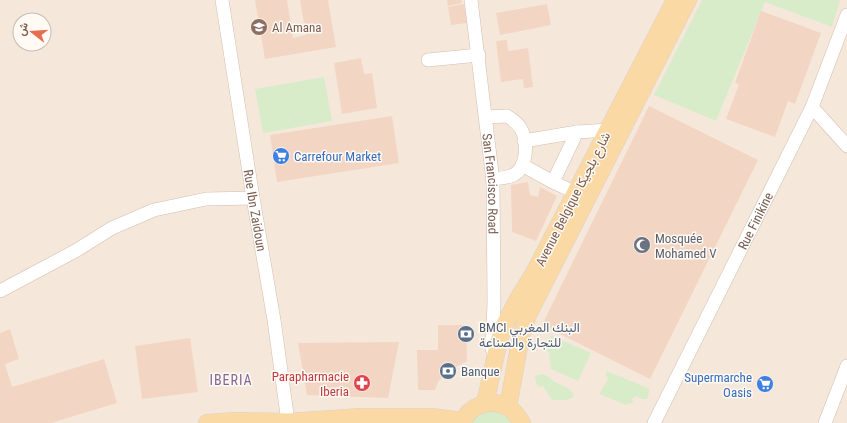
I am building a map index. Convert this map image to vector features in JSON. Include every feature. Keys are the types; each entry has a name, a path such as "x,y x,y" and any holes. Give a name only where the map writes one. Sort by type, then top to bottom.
{"main road":[{"name":"Avenue Belgique شارع بلجيكا","path":"485,403 499,341 510,312 534,273 675,0"},
{"name":"Avenue Belgique شارع بلجيكا","path":"508,407 521,336 528,315 688,0"},
{"path":"207,423 234,421 288,422 360,416 431,416 463,422 472,410 485,403 497,403 508,407 514,412 522,423"}],"street":[{"name":"Rue Ibn Zaidoun","path":"222,0 252,198 274,320 288,422"},
{"name":"San Francisco Road","path":"471,0 479,55 492,179 494,303 492,369"},
{"name":"Rue Finikine","path":"654,423 812,108 847,15"},
{"path":"428,60 479,55"},
{"path":"812,108 847,146"},
{"path":"486,117 507,116 520,127 525,150 520,170 512,176 492,179"},
{"path":"524,141 578,132 608,130"},
{"path":"553,182 578,132"},
{"path":"522,165 576,193"},
{"path":"0,291 70,254 112,228 154,210 206,199 252,198"},
{"path":"825,423 847,366"}],"shaded area":[{"path":"0,0 847,0 847,423 0,423"}],"green space":[{"path":"702,0 840,0 832,27 765,2 716,121 654,95"},
{"path":"324,77 332,121 263,133 255,89"},
{"path":"552,336 591,353 578,381 551,369 549,352 543,349 547,339"},
{"path":"607,371 650,389 647,399 641,399 637,396 631,399 634,402 626,405 599,394 608,379 606,374"},
{"path":"542,374 569,389 574,396 568,399 552,400 543,386 539,387 536,382 535,376"},
{"path":"494,410 507,416 512,423 471,423 479,413"}],"building":[{"path":"255,0 287,0 293,38 306,35 300,0 328,0 336,47 265,59"},
{"path":"447,0 461,0 462,3 448,6"},
{"path":"464,4 467,23 451,25 448,7"},
{"path":"547,4 551,25 500,35 496,13"},
{"path":"761,11 821,33 795,104 788,101 775,137 726,119 739,84 735,83"},
{"path":"507,40 508,51 528,48 533,87 524,88 523,79 501,82 496,41"},
{"path":"361,58 364,74 372,73 377,108 342,114 334,63"},
{"name":"Mosquée Mohamed V","path":"649,106 758,160 650,379 542,325"},
{"path":"392,116 399,163 277,182 270,135"},
{"path":"528,182 530,195 538,197 540,187 557,196 536,241 512,232 511,185"},
{"path":"438,325 466,325 467,361 448,371 438,382 435,390 418,390 417,350 438,350"},
{"path":"10,329 19,359 5,364 12,387 104,359 117,403 51,423 0,423 0,333"},
{"path":"190,338 198,392 142,399 135,346"},
{"path":"399,342 388,398 307,395 298,343"}],"place":[{"name":"Al Amana","path":"259,27"},
{"name":"Carrefour Market","path":"281,156"},
{"name":"Mosquée Mohamed V","path":"642,245"},
{"name":"BMCI البنك المغربي للتجارة والصناعة","path":"466,334"},
{"name":"Banque","path":"448,371"},
{"name":"Parapharmacie Iberia","path":"362,383"},
{"name":"Supermarche Oasis","path":"765,384"}],"district":[{"name":"IBERIA","path":"231,380"}]}
